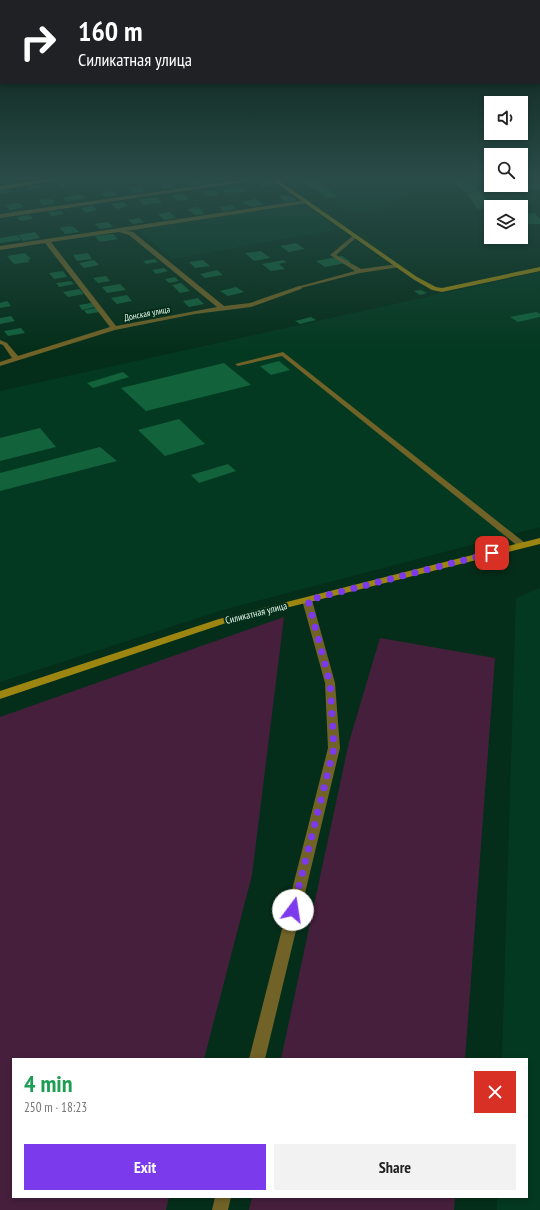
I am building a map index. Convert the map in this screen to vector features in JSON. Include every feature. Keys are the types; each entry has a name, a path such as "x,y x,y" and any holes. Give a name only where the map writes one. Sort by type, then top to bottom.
{"street":[{"path":"0,248 78,236"},
{"path":"135,236 223,308"},
{"path":"356,236 434,289 442,290 540,269"},
{"path":"47,241 114,328"},
{"name":"Донская улица","path":"0,364 114,328 223,308 251,305 299,288"},
{"path":"0,342 5,344 16,359"},
{"name":"Силикатная улица","path":"0,695 223,621 540,541"},
{"path":"257,1058 334,748 330,683 308,600"},
{"path":"220,1210 223,1198"}],"lane":[{"path":"354,236 333,255 360,270"},
{"path":"299,288 360,270 398,266"},
{"path":"238,364 283,354 522,545"}],"shaded area":[{"path":"144,236 297,236 173,259"},
{"path":"540,272 540,527 226,609 0,682 0,391"},
{"path":"540,588 540,1210 497,1210 497,1198 528,1198 528,1058 502,1058 516,598"},
{"path":"284,617 252,875 204,1058 12,1058 12,1198 169,1198 166,1210 0,1210 0,717"},
{"path":"380,638 495,658 465,1058 281,1058 349,742"},
{"path":"252,1198 455,1198 454,1210 249,1210"}],"building":[{"path":"18,236 21,240 0,243 0,238"},
{"path":"19,236 39,236 40,238 23,241"},
{"path":"95,236 115,236 118,239 100,242"},
{"path":"296,243 305,249 289,252 280,246"},
{"path":"261,251 270,258 254,261 245,253"},
{"path":"25,253 31,259 28,260 30,262 14,264 7,256"},
{"path":"88,253 92,259 77,261 73,255"},
{"path":"342,256 351,262 325,267 316,261"},
{"path":"155,259 158,262 146,264 143,261"},
{"path":"94,260 99,265 84,268 79,263"},
{"path":"203,260 210,266 195,268 189,262"},
{"path":"283,260 287,262 279,264 285,269 271,271 262,264"},
{"path":"164,268 168,271 156,274 152,270"},
{"path":"217,270 223,275 205,278 200,274"},
{"path":"63,271 67,277 54,279 49,273"},
{"path":"106,276 110,281 98,283 93,278"},
{"path":"175,277 179,281 169,283 165,279"},
{"path":"71,281 74,284 59,287 56,283"},
{"path":"181,283 190,291 180,293 172,285"},
{"path":"120,284 126,290 107,293 102,287"},
{"path":"236,287 244,292 228,296 220,291"},
{"path":"79,289 84,294 68,297 63,292"},
{"path":"421,290 427,293 420,295 414,291"},
{"path":"127,295 132,301 117,304 111,298"},
{"path":"198,298 204,304 189,307 183,301"},
{"path":"7,301 11,306 0,308 0,303"},
{"path":"91,303 95,307 82,310 79,305"},
{"path":"96,308 99,312 87,314 84,310"},
{"path":"536,312 540,314 540,317 518,322 510,317"},
{"path":"11,316 15,321 0,324 0,318"},
{"path":"311,317 316,320 300,324 295,321"},
{"path":"21,328 25,333 8,336 4,331"},
{"path":"279,361 290,370 271,375 260,366"},
{"path":"224,363 251,385 146,411 121,388"},
{"path":"123,372 129,377 93,388 87,383"},
{"path":"179,419 205,444 165,456 138,430"},
{"path":"40,428 56,447 0,461 0,438"},
{"path":"100,447 117,461 0,491 0,473"},
{"path":"228,464 236,471 199,483 191,475"}],"route":[{"path":"293,910 334,748 330,683 308,600 492,553"}]}
